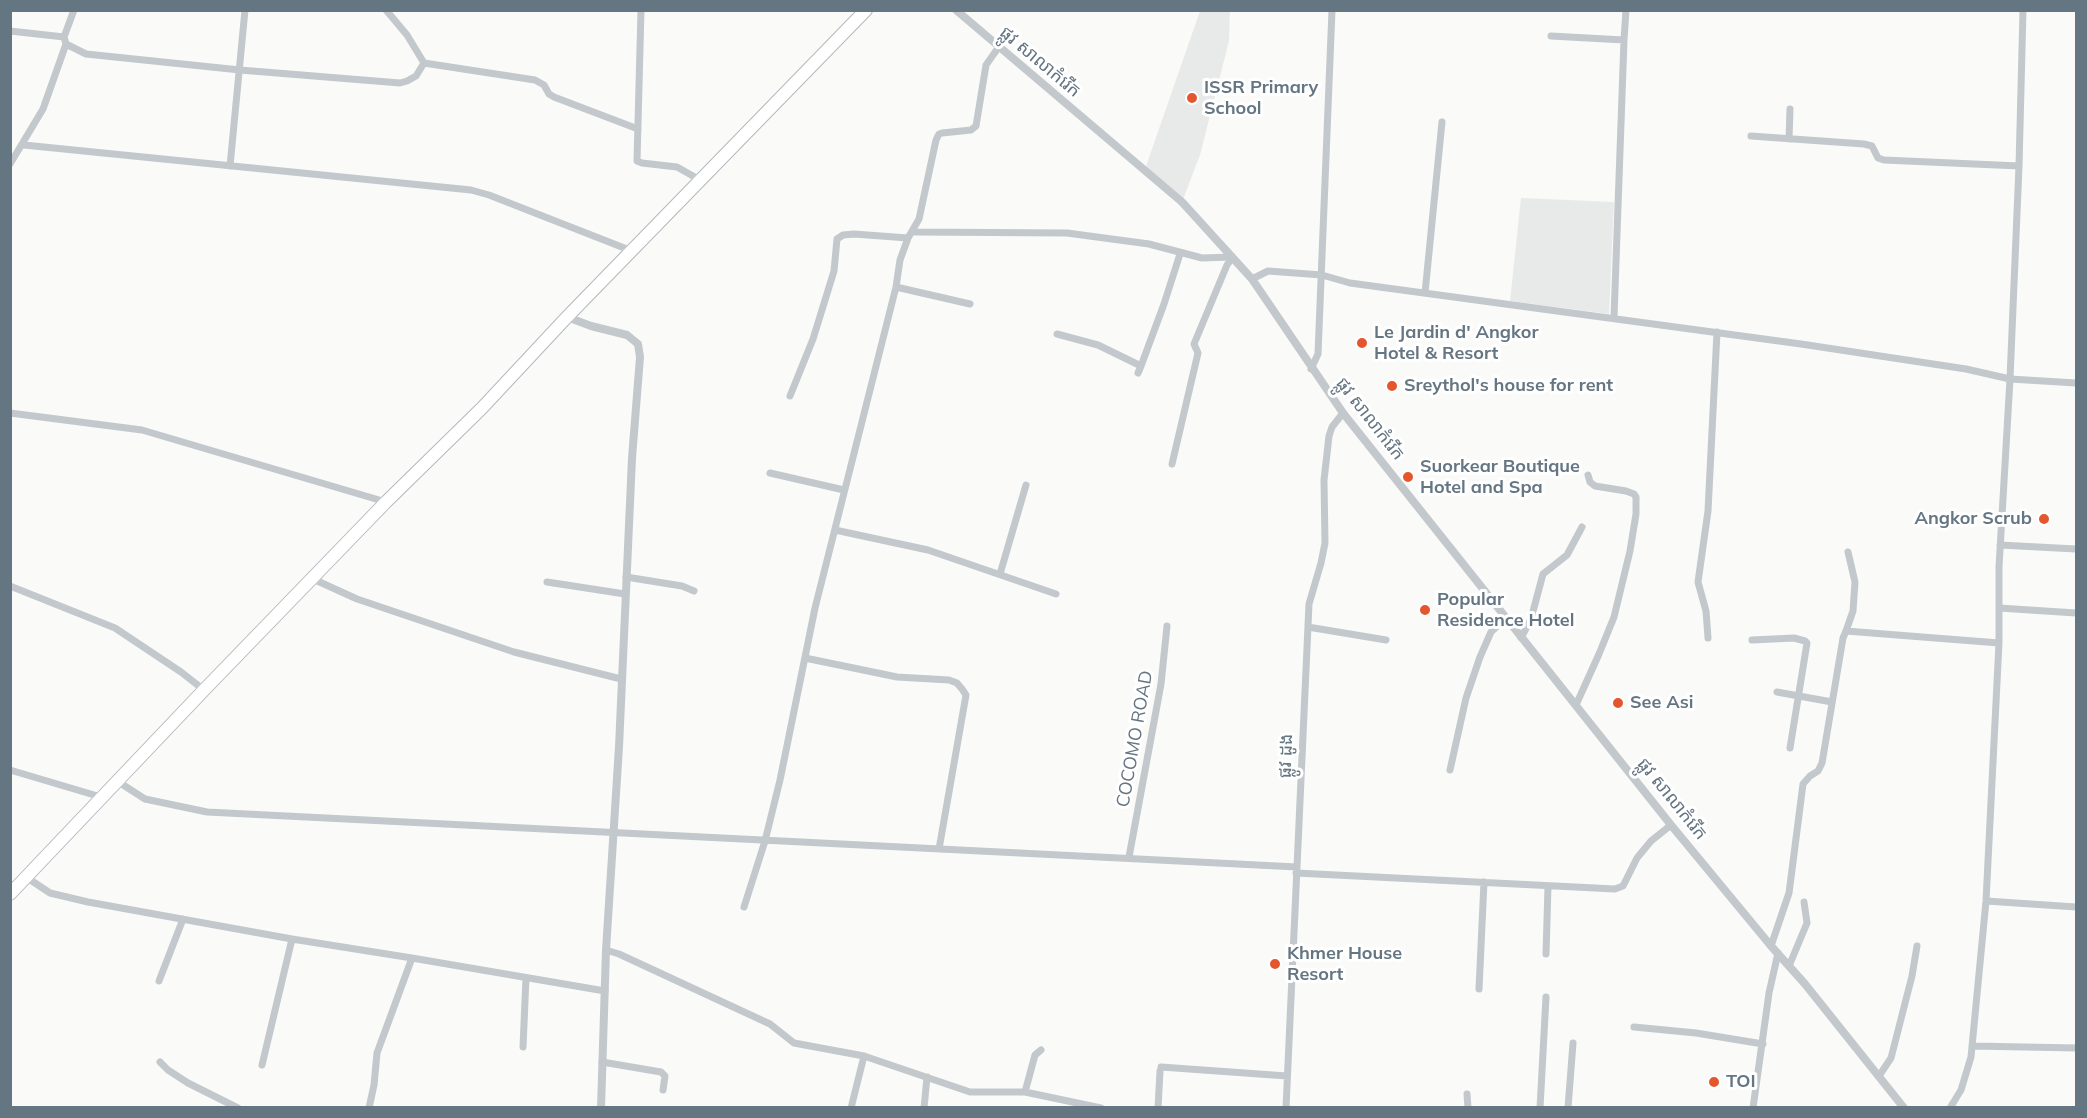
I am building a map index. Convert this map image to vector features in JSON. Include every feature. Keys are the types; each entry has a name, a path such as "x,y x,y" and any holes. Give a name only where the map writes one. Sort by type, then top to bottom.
{"highway":[{"path":"10,894 386,502 482,408 699,180 866,10"}],"street":[{"path":"10,164 24,145 43,109 74,10"},
{"path":"230,166 245,10"},
{"path":"386,10 407,35 424,63"},
{"path":"641,10 638,160 642,163 677,168 699,180"},
{"name":"ផ្លូវ សាលាកំរើក","path":"956,10 1182,202 1252,279 1341,415 1671,825 1904,1107"},
{"path":"1311,369 1318,354 1332,10"},
{"path":"1614,317 1626,10"},
{"path":"1950,1107 1961,1090 1973,1046 1986,901 1999,643 2000,545 2019,166 2023,10"},
{"path":"10,31 65,41 86,54 400,83 416,76 424,63"},
{"path":"1551,36 1624,40"},
{"path":"744,907 765,841 799,694 815,608 896,287 900,260 908,238 914,232 919,219 936,140 939,134 970,130 976,126 986,65 998,48"},
{"path":"424,63 535,80 544,85 549,94 554,97 638,129"},
{"path":"1789,139 1790,109"},
{"path":"1425,293 1442,122"},
{"path":"1751,136 1864,144 1872,146 1878,158 1884,160 2019,166"},
{"path":"24,145 471,190 632,251"},
{"path":"914,232 1067,233 1149,244 1202,258 1232,258"},
{"path":"790,396 813,339 834,271 837,239 843,235 854,234 908,238"},
{"path":"1057,334 1098,345 1139,369 1180,254"},
{"path":"1172,464 1198,353 1194,344 1232,258"},
{"path":"1252,279 1268,271 1322,275 1350,283 1718,332 1966,369 2010,379 2076,383"},
{"path":"896,287 970,304"},
{"path":"567,317 591,326 627,334 638,344 640,357 632,458 606,950 601,1107"},
{"path":"1708,638 1706,611 1698,582 1708,511 1718,332"},
{"path":"10,413 142,430 386,502"},
{"name":"ផ្លូវ ដូង","path":"1286,1107 1308,627 1310,604 1322,563 1325,543 1324,480 1332,427 1341,415"},
{"path":"770,473 844,490"},
{"path":"1575,705 1614,617 1630,551 1636,514 1634,494 1595,486 1590,482 1588,475"},
{"path":"1000,574 1026,484"},
{"path":"1521,638 1531,620 1543,574 1567,555 1582,528"},
{"path":"835,530 928,550 1056,594"},
{"path":"2000,545 2076,549"},
{"path":"1771,946 1789,892 1803,784 1818,771 1822,763 1843,638 1853,611 1855,582 1848,552"},
{"path":"626,577 682,586 694,591"},
{"path":"313,579 357,598 514,652 621,679"},
{"path":"547,582 625,594"},
{"path":"10,585 115,628 204,690"},
{"path":"1999,608 2076,612"},
{"path":"1450,770 1466,698 1480,657 1491,633 1506,618"},
{"name":"COCOMO ROAD","path":"1129,857 1161,684 1167,626"},
{"path":"1308,627 1386,640"},
{"path":"1846,631 1999,643"},
{"path":"1752,640 1794,638 1805,641 1807,650 1790,748"},
{"path":"805,658 897,677 949,680 957,683 962,689 966,695 939,849"},
{"path":"1776,692 1833,702"},
{"path":"10,771 101,797"},
{"path":"117,781 145,799 207,812 613,834 1129,857 1297,870 1608,888 1621,887 1644,849 1671,825"},
{"path":"26,877 50,893 292,939 605,991"},
{"path":"1479,989 1484,882"},
{"path":"1546,954 1548,886"},
{"path":"1986,901 2076,907"},
{"path":"1789,966 1806,923 1804,902"},
{"path":"159,981 183,919"},
{"path":"262,1065 292,939"},
{"path":"1879,1076 1891,1058 1912,976 1917,946"},
{"path":"606,950 770,1024 794,1043 864,1056 970,1092 1025,1092 1101,1107"},
{"path":"1753,1107 1769,993 1778,953"},
{"path":"369,1107 374,1086 377,1053 412,958"},
{"path":"523,1047 526,978"},
{"path":"1540,1107 1546,997"},
{"path":"1634,1027 1696,1033 1763,1044"},
{"path":"1568,1107 1573,1043"},
{"path":"1973,1046 2076,1048"},
{"path":"1025,1092 1035,1055 1041,1050"},
{"path":"851,1107 864,1056"},
{"path":"160,1062 189,1083 238,1107"},
{"path":"602,1062 661,1072 665,1076 663,1090"},
{"path":"1158,1107 1160,1069 1287,1076"},
{"path":"924,1107 927,1077"},
{"path":"1467,1094 1467,1107"}],"shaded area":[{"name":"ISSR Primary School","path":"1200,11 1230,11 1229,41 1200,155 1182,202 1144,172"},
{"path":"1521,198 1614,202 1609,314 1510,301"}],"place":[{"name":"ISSR Primary School","path":"1192,98"},
{"name":"Le Jardin d' Angkor Hotel & Resort","path":"1362,343"},
{"name":"Sreythol's house for rent","path":"1392,386"},
{"name":"Suorkear Boutique Hotel and Spa","path":"1408,477"},
{"name":"Angkor Scrub","path":"2044,519"},
{"name":"Popular Residence Hotel","path":"1425,610"},
{"name":"See Asi","path":"1618,703"},
{"name":"Khmer House Resort","path":"1275,964"},
{"name":"TOI","path":"1714,1082"}]}
